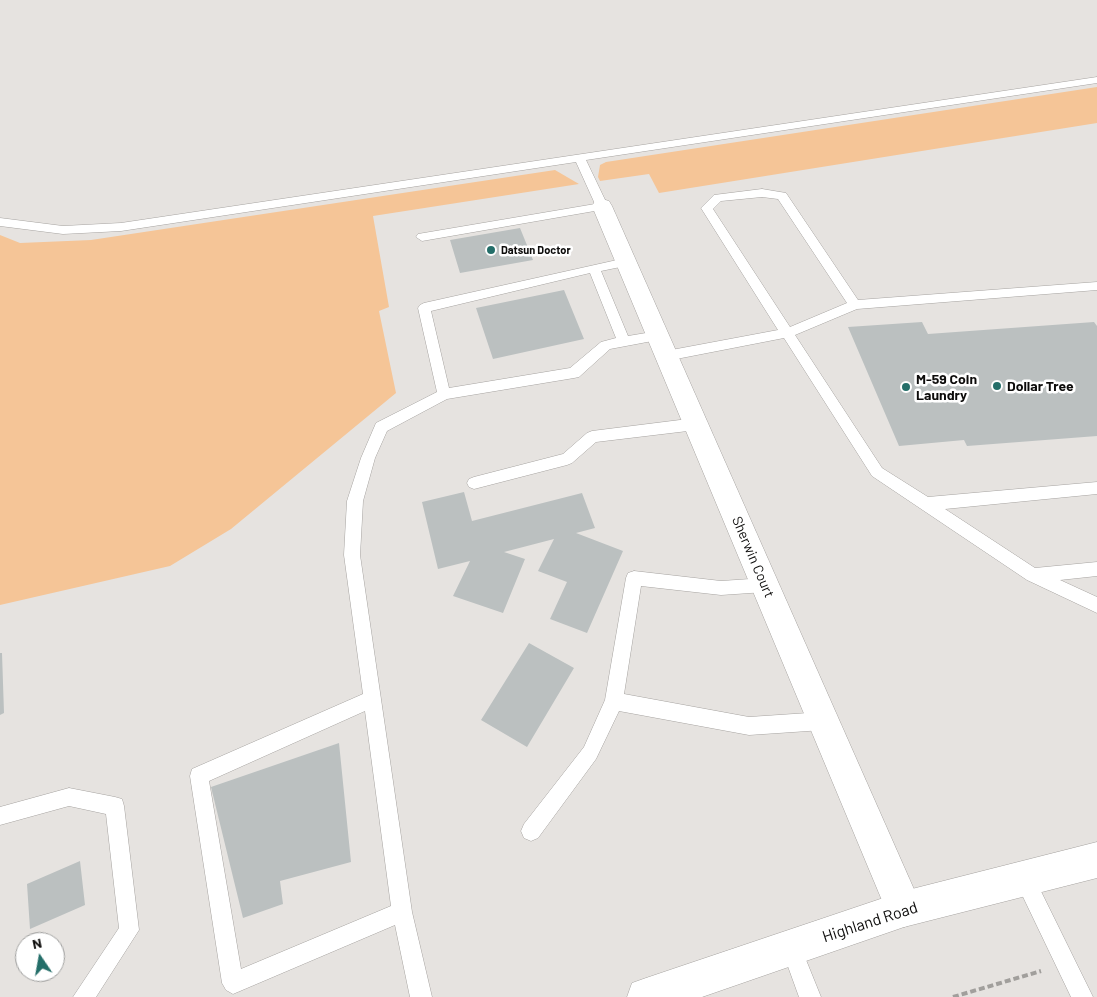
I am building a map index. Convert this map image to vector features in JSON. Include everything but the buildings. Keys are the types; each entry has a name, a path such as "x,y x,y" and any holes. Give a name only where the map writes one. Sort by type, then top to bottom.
{"main road":[{"name":"Sherwin Court","path":"602,206 904,909"},
{"name":"Highland Road","path":"646,997 904,909 1097,860"}],"lane":[{"path":"0,222 63,230 121,227 1097,80"},
{"path":"422,237 602,206 579,157"},
{"path":"855,305 782,196 762,193 718,198 707,208 876,472 1033,575 1097,605"},
{"path":"444,394 424,308 626,262"},
{"path":"594,268 624,342"},
{"path":"421,997 402,912 352,555 355,501 368,458 382,427 444,394 574,374 606,345 624,342 662,346 787,333 855,305 1097,286"},
{"path":"474,483 567,459 592,437 696,424"},
{"path":"925,504 1097,488"},
{"path":"1033,575 1097,569"},
{"path":"532,831 590,752 614,702 634,578 721,588 765,585"},
{"path":"372,698 199,776 233,984 402,912"},
{"path":"614,702 749,726 823,721"},
{"path":"0,816 68,797 115,806 129,930 84,997"},
{"path":"1024,878 1082,997"},
{"path":"791,947 810,997"}],"path":[{"path":"953,997 1066,964"}],"shaded area":[{"path":"1097,87 1097,123 659,193 649,174 600,181 598,177 600,165 606,162"},
{"path":"555,170 579,184 373,216 389,307 379,311 396,393 231,529 170,566 0,605 0,235 20,243 91,240"}],"place":[{"name":"Datsun Doctor","path":"491,250"},
{"name":"Dollar Tree","path":"997,386"},
{"name":"M-59 Coin Laundry","path":"906,387"}]}
